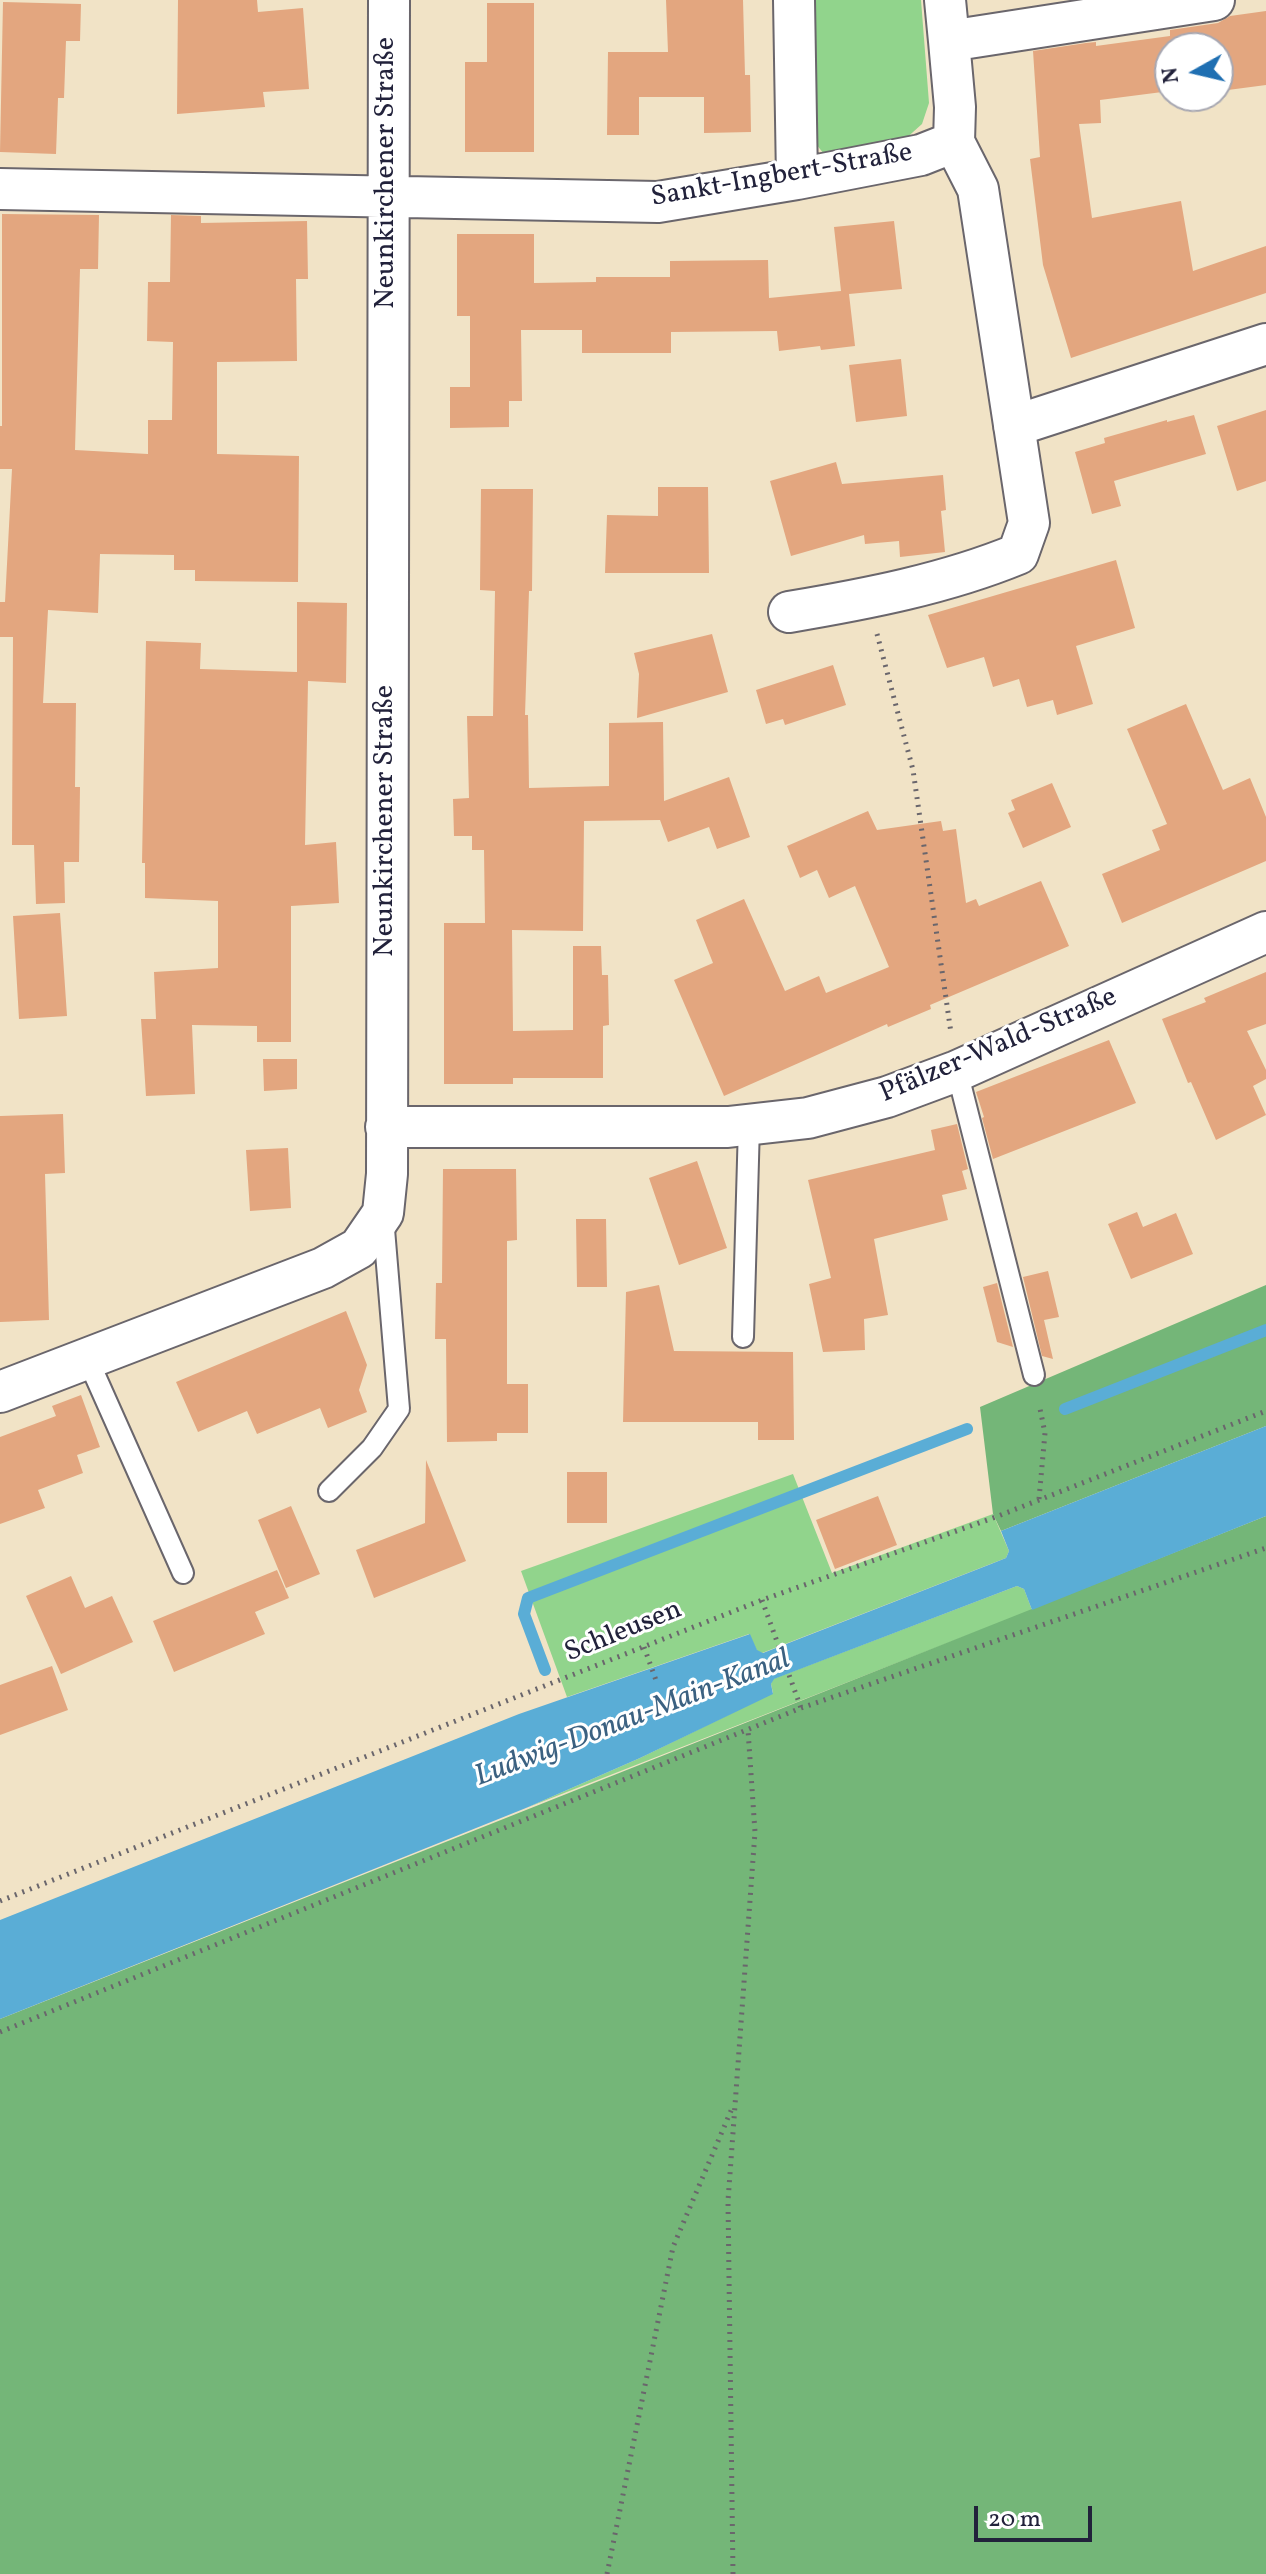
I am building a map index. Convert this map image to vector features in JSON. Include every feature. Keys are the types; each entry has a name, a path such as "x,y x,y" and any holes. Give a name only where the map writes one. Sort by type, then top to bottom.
{"street":[{"name":"Neunkirchener Straße","path":"0,1392 323,1268 359,1248 383,1213 387,1174 389,0"},
{"path":"794,0 797,179"},
{"path":"789,612 867,599 987,567 1018,554 1029,523 978,189 954,142 955,107 945,0"},
{"path":"949,41 1214,0"},
{"name":"Sankt-Ingbert-Straße","path":"0,189 658,202 921,155 954,142"},
{"path":"1014,426 1266,344"},
{"name":"Pfälzer-Wald-Straße","path":"386,1127 728,1127 808,1118 887,1097 957,1071 1266,932"}],"lane":[{"path":"957,1071 1034,1375"},
{"path":"743,1337 749,1125"},
{"path":"329,1491 372,1448 399,1409 383,1213"},
{"path":"88,1360 183,1573"}],"path":[{"path":"867,599 913,770 957,1071"},
{"path":"1034,1375 1045,1433 1039,1499"},
{"name":"Schleusen","path":"0,1901 762,1600 1039,1499 1266,1411"},
{"path":"0,2032 801,1708 1266,1548"},
{"path":"762,1600 801,1708"},
{"path":"644,1647 657,1683"},
{"path":"733,2574 728,2201 755,1832 748,1730"},
{"path":"607,2574 673,2247 735,2102"}],"green space":[{"path":"809,0 921,0 929,103 922,124 903,141 824,154 812,139"},
{"path":"1266,1285 1266,1426 1001,1531 993,1514 980,1407"},
{"path":"793,1474 832,1573 993,1514 1009,1551 1006,1558 762,1653 757,1651 749,1634 567,1697 521,1571"},
{"path":"1266,1516 1266,2574 0,2574 0,2019"},
{"path":"1017,1586 1024,1589 1032,1610 526,1808 640,1758 773,1693 773,1679"}],"water":[{"name":"Ludwig-Donau-Main-Kanal","path":"1266,1426 1266,1516 1032,1610 1024,1589 1017,1586 774,1679 771,1684 773,1694 640,1758 526,1808 0,2019 0,1920 519,1714 750,1634 757,1650 763,1653 1006,1558 1009,1551 1001,1531"}],"building":[{"path":"178,0 257,0 258,12 303,8 309,89 263,92 265,107 177,114"},
{"path":"666,0 743,0 745,75 750,75 751,132 704,133 704,97 639,97 639,135 607,135 608,52 668,52"},
{"path":"3,2 81,4 80,41 66,41 64,98 58,98 56,154 0,152"},
{"path":"487,3 534,3 534,152 465,152 465,62 487,62"},
{"path":"1266,11 1266,85 1234,89 1234,32 1170,32 1218,23 1230,16"},
{"path":"1154,38 1154,93 1100,100 1101,123 1079,124 1092,218 1181,201 1193,271 1266,246 1266,293 1071,358 1043,265 1030,159 1040,157 1033,51 1096,42 1096,46"},
{"path":"2,214 99,215 98,269 80,269 75,450 148,454 148,420 172,420 173,342 147,341 148,282 170,282 171,215 201,216 201,223 307,221 308,279 296,279 297,361 217,362 217,454 299,456 298,582 195,581 195,570 174,570 174,555 100,554 98,613 48,610 43,703 76,703 75,787 80,787 79,862 64,862 65,903 36,904 34,845 12,845 13,637 0,637 0,602 5,602 12,469 0,469"},
{"path":"894,221 902,289 849,294 855,346 779,351 777,331 671,332 671,353 582,353 582,330 521,330 522,401 509,401 509,427 450,428 450,387 470,387 470,316 457,316 457,234 534,234 534,283 596,282 596,277 670,277 670,261 768,260 769,298 841,291 834,227"},
{"path":"901,359 907,416 856,422 849,365"},
{"path":"1266,410 1266,481 1237,491 1217,426"},
{"path":"1194,415 1206,454 1114,481 1121,506 1092,514 1075,452 1105,443 1104,438"},
{"path":"836,462 842,484 943,475 946,510 941,511 945,552 900,557 899,541 865,544 864,535 791,556 770,481"},
{"path":"658,487 708,487 709,573 605,573 607,515 658,516"},
{"path":"481,489 533,489 532,591 529,591 525,715 528,715 529,788 609,786 609,723 663,722 664,801 729,777 750,837 717,849 709,827 668,842 660,820 584,821 583,931 512,930 513,1031 573,1030 573,946 601,946 602,975 608,975 609,1025 603,1026 603,1078 513,1078 513,1084 444,1084 444,923 485,923 484,850 472,850 472,836 454,836 453,799 469,798 467,716 493,716 495,591 480,590"},
{"path":"1116,560 1135,628 1076,646 1093,704 1057,715 1053,700 1027,707 1019,679 993,687 984,657 947,668 928,615"},
{"path":"297,602 347,603 346,683 308,681 305,845 336,842 339,903 291,906 291,1042 257,1042 257,1026 192,1025 195,1094 146,1096 141,1019 156,1019 154,972 218,968 218,901 145,898 145,863 142,863 146,641 201,643 200,669 297,672"},
{"path":"712,634 728,692 637,718 639,674 634,653"},
{"path":"833,665 846,705 785,725 783,719 766,724 756,690"},
{"path":"1186,704 1223,790 1250,778 1266,817 1266,861 1122,923 1102,874 1160,850 1152,830 1167,824 1127,729"},
{"path":"1052,783 1071,827 1023,848 1008,813 1015,810 1011,800"},
{"path":"868,811 877,830 941,821 943,831 956,829 966,903 976,899 979,906 1041,881 1069,946 930,1005 931,1009 888,1027 887,1024 724,1096 674,980 713,963 696,920 744,899 785,991 819,976 826,993 889,967 855,886 829,898 817,870 800,878 787,846"},
{"path":"60,913 67,1016 19,1019 13,916"},
{"path":"1266,972 1266,1024 1247,1031 1266,1070 1266,1079 1253,1086 1266,1115 1216,1140 1162,1019 1206,1002 1204,998"},
{"path":"1109,1040 1136,1103 993,1159 976,1092"},
{"path":"263,1059 297,1059 297,1089 264,1091"},
{"path":"63,1114 65,1173 45,1174 49,1320 0,1322 0,1116"},
{"path":"957,1124 968,1169 962,1171 967,1189 942,1195 948,1220 874,1239 888,1315 864,1319 865,1350 823,1352 809,1284 831,1278 808,1180 935,1150 931,1130"},
{"path":"288,1148 291,1208 250,1211 246,1150"},
{"path":"697,1161 727,1248 679,1265 649,1178"},
{"path":"443,1169 516,1169 517,1240 507,1241 507,1384 528,1384 528,1433 497,1433 497,1441 447,1442 446,1339 435,1339 436,1283 442,1283"},
{"path":"1137,1212 1143,1227 1176,1213 1193,1254 1131,1279 1108,1224"},
{"path":"576,1219 606,1219 607,1287 577,1287"},
{"path":"1048,1271 1059,1317 1044,1320 1053,1359 1042,1356 1023,1277"},
{"path":"997,1283 1013,1347 997,1342 983,1287"},
{"path":"659,1285 674,1351 793,1352 794,1440 758,1440 758,1422 623,1422 626,1292"},
{"path":"346,1311 367,1365 359,1390 367,1412 328,1428 320,1408 257,1434 247,1411 198,1432 176,1382"},
{"path":"81,1395 100,1447 77,1455 83,1473 38,1490 45,1508 0,1524 0,1437 56,1416 52,1406"},
{"path":"426,1460 466,1561 374,1598 356,1550 425,1523"},
{"path":"567,1472 607,1472 607,1523 567,1523"},
{"path":"878,1496 897,1545 835,1569 816,1520"},
{"path":"291,1506 320,1574 286,1588 258,1520"},
{"path":"277,1570 289,1598 255,1612 265,1634 174,1672 153,1621"},
{"path":"71,1576 85,1608 112,1596 133,1642 61,1674 26,1596"},
{"path":"52,1666 68,1710 0,1735 0,1685"}],"waterway":[{"path":"1065,1409 1266,1330"},
{"path":"545,1670 524,1614 528,1598 967,1429"}]}
